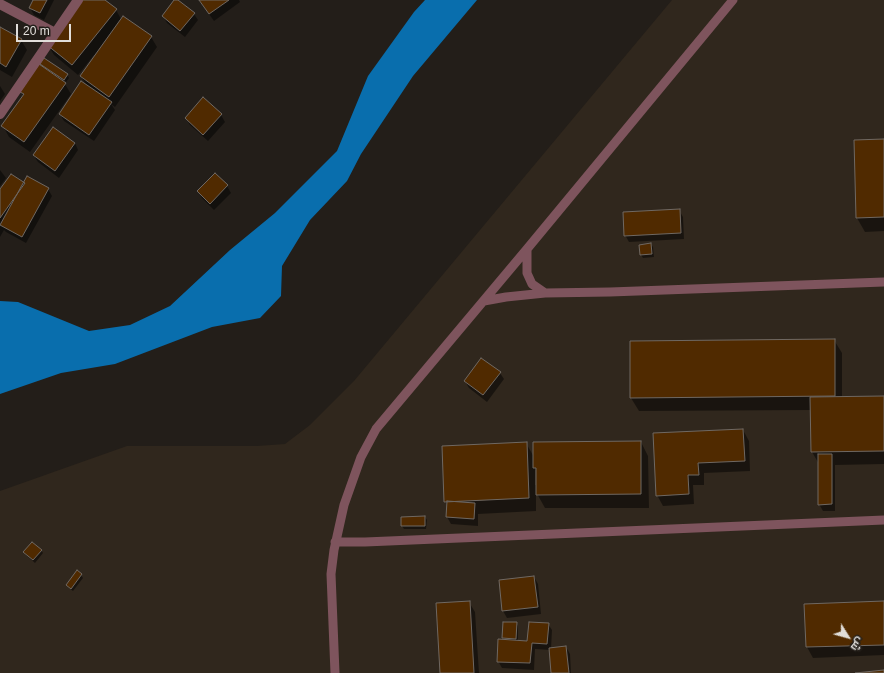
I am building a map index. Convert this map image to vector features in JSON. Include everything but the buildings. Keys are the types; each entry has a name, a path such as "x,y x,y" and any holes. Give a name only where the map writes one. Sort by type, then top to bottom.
{"street":[{"path":"0,114 78,0"},
{"path":"0,4 55,33"}],"lane":[{"path":"335,673 331,574 335,542 344,505 361,457 376,429 733,0"},
{"path":"527,249 527,272 532,284 545,293"},
{"path":"484,301 545,293 884,282"},
{"path":"335,542 373,542 884,520"}],"shaded area":[{"path":"672,0 884,0 884,673 0,673 0,491 127,446 257,446 285,444 310,425 354,381"}],"water":[{"path":"425,0 477,0 413,76 361,154 347,181 310,220 282,266 281,296 260,318 212,327 115,364 61,373 0,394 0,301 18,302 89,331 130,325 170,306 230,250 275,213 337,151 368,76 414,12"}]}
